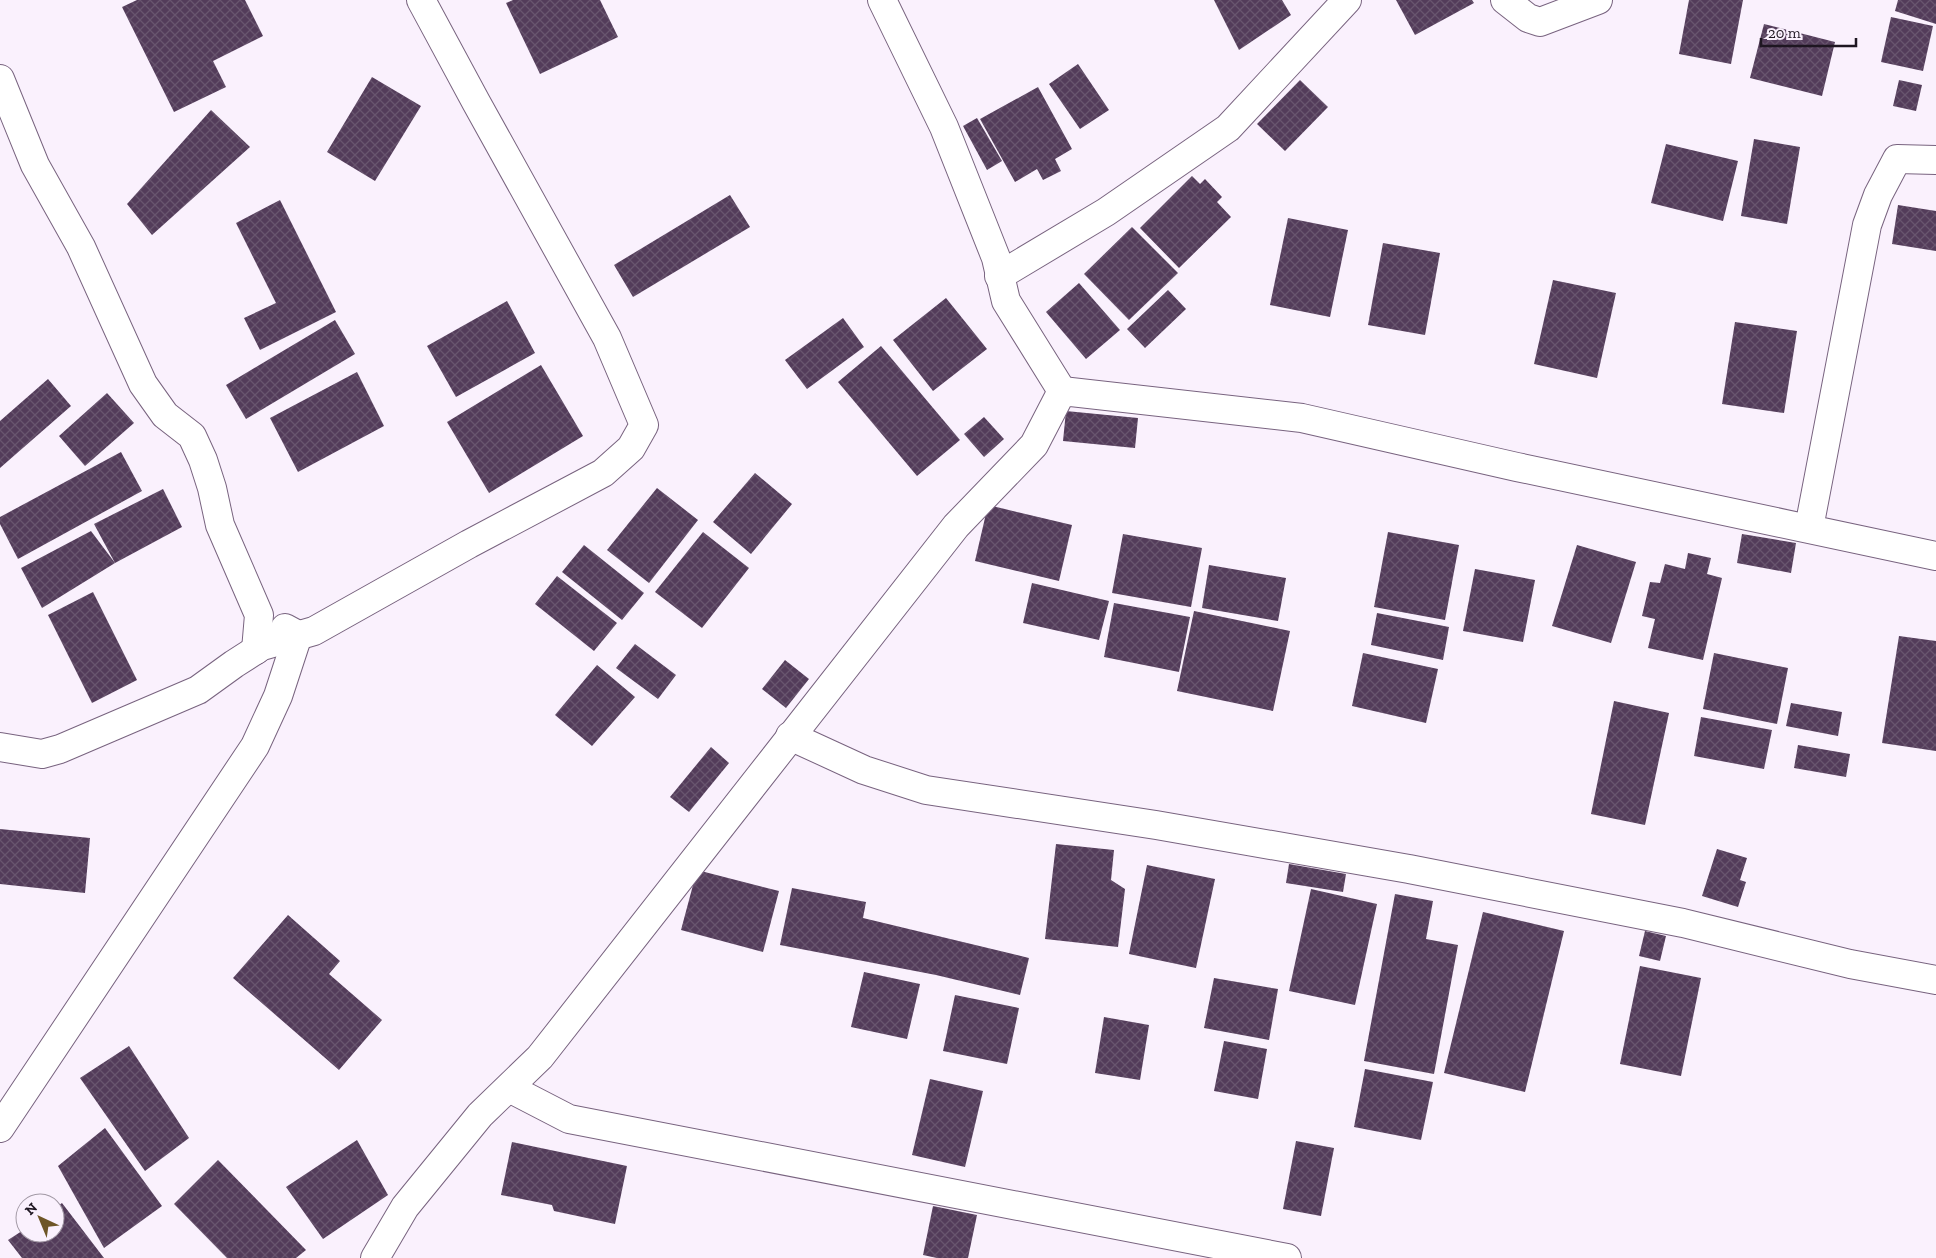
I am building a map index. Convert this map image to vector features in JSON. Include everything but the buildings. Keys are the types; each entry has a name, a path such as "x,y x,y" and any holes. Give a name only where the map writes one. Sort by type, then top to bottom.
{"street":[{"path":"0,747 42,754 60,749 198,690 262,646 314,631 461,548 603,473 631,448 644,425 607,338 421,0"},
{"path":"882,0 944,127 996,258 1006,302 1062,391"},
{"path":"999,276 1106,212 1228,128 1347,0"},
{"path":"1505,0 1528,18 1540,22 1598,0"},
{"path":"0,79 34,165 81,246 143,384 165,415 192,436 203,460 212,488 220,525 259,615 256,650"},
{"path":"1809,528 1867,225 1878,195 1897,159 1936,160"},
{"path":"1062,391 1302,418 1518,467 1936,556"},
{"path":"375,1258 405,1207 480,1115 540,1057 956,526 1034,445 1062,391"},
{"path":"259,615 298,635"},
{"path":"0,1128 255,746 278,696 298,635"},
{"path":"790,736 864,770 926,790 1156,825 1409,869 1683,923 1850,964 1936,980"},
{"path":"508,1088 569,1119 1287,1258"}]}
